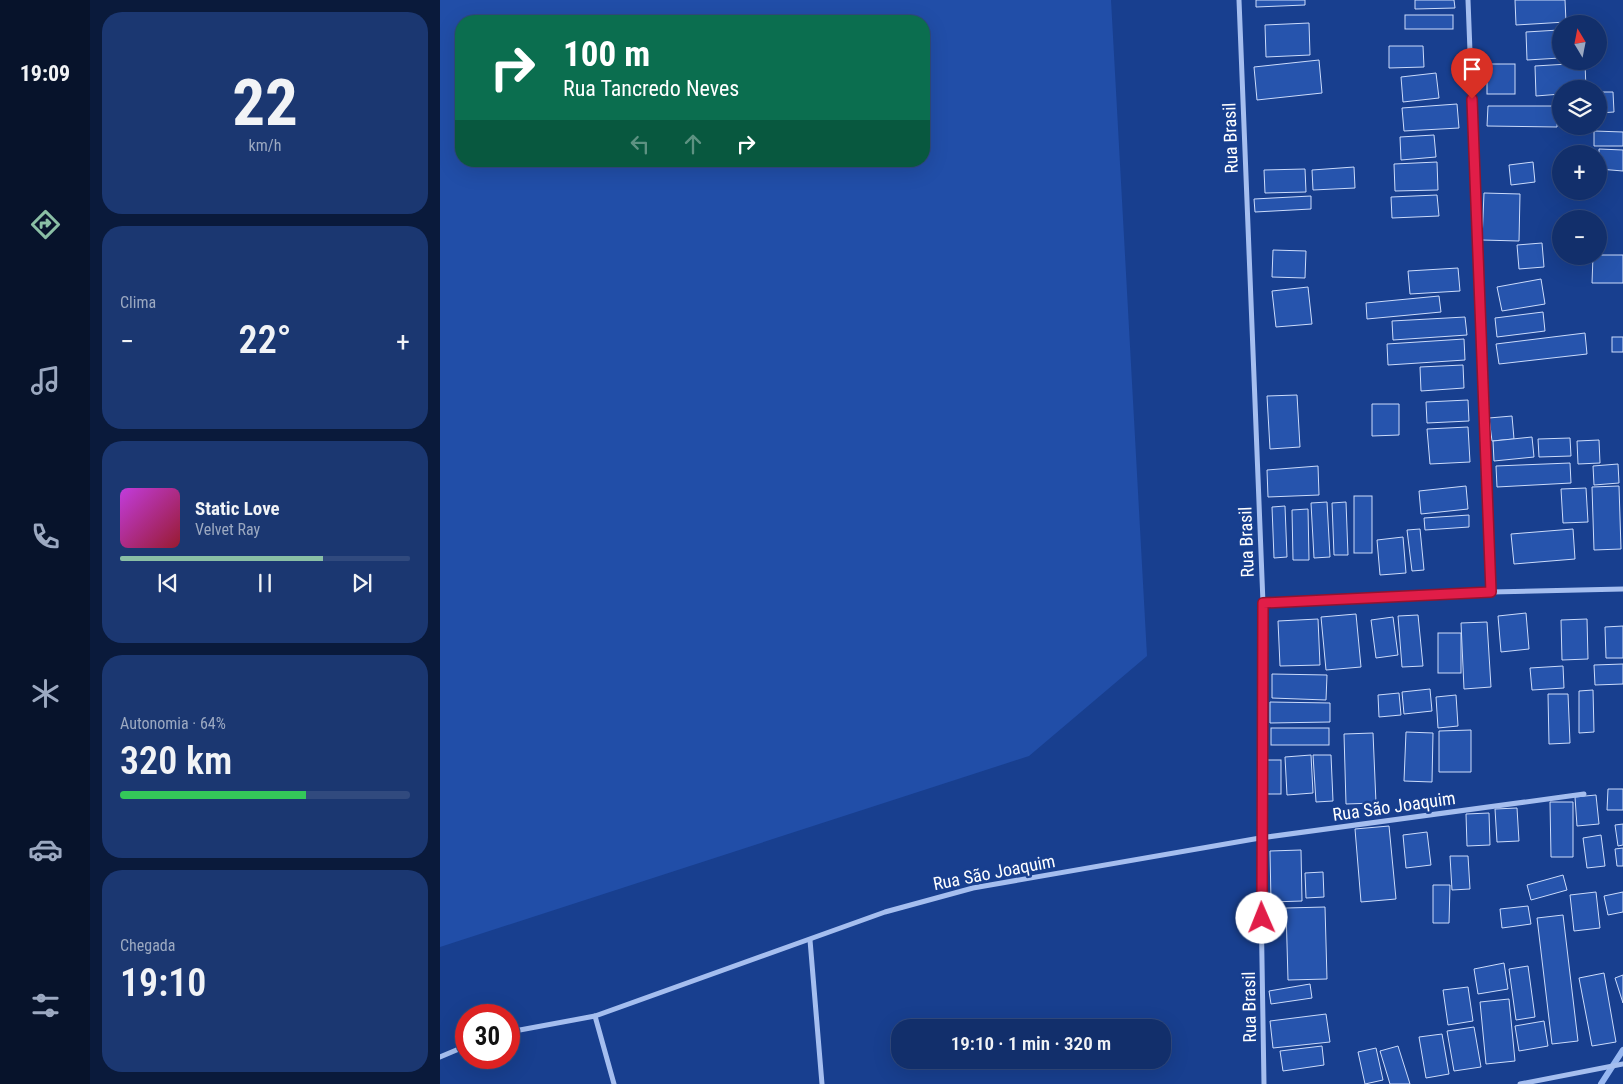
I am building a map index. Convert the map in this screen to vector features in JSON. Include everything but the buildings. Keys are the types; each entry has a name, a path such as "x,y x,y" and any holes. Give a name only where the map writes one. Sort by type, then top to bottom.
{"street":[{"name":"Rua Brasil","path":"1239,0 1263,603 1260,838 1264,1084"},
{"path":"1468,0 1491,592"},
{"path":"1263,603 1491,592 1623,589"},
{"name":"Rua São Joaquim","path":"520,1030 595,1016 885,912 974,888 1260,838 1584,794"},
{"path":"810,940 822,1084"},
{"path":"595,1016 614,1084"},
{"path":"440,1057 455,1051"},
{"path":"1520,1084 1623,1064"}],"shaded area":[{"path":"440,0 1111,0 1147,656 1029,756 440,947"}],"waterway":[{"path":"1601,1084 1623,1050"}],"route":[{"path":"1262,918 1260,838 1263,603 1491,592 1472,99"}]}
